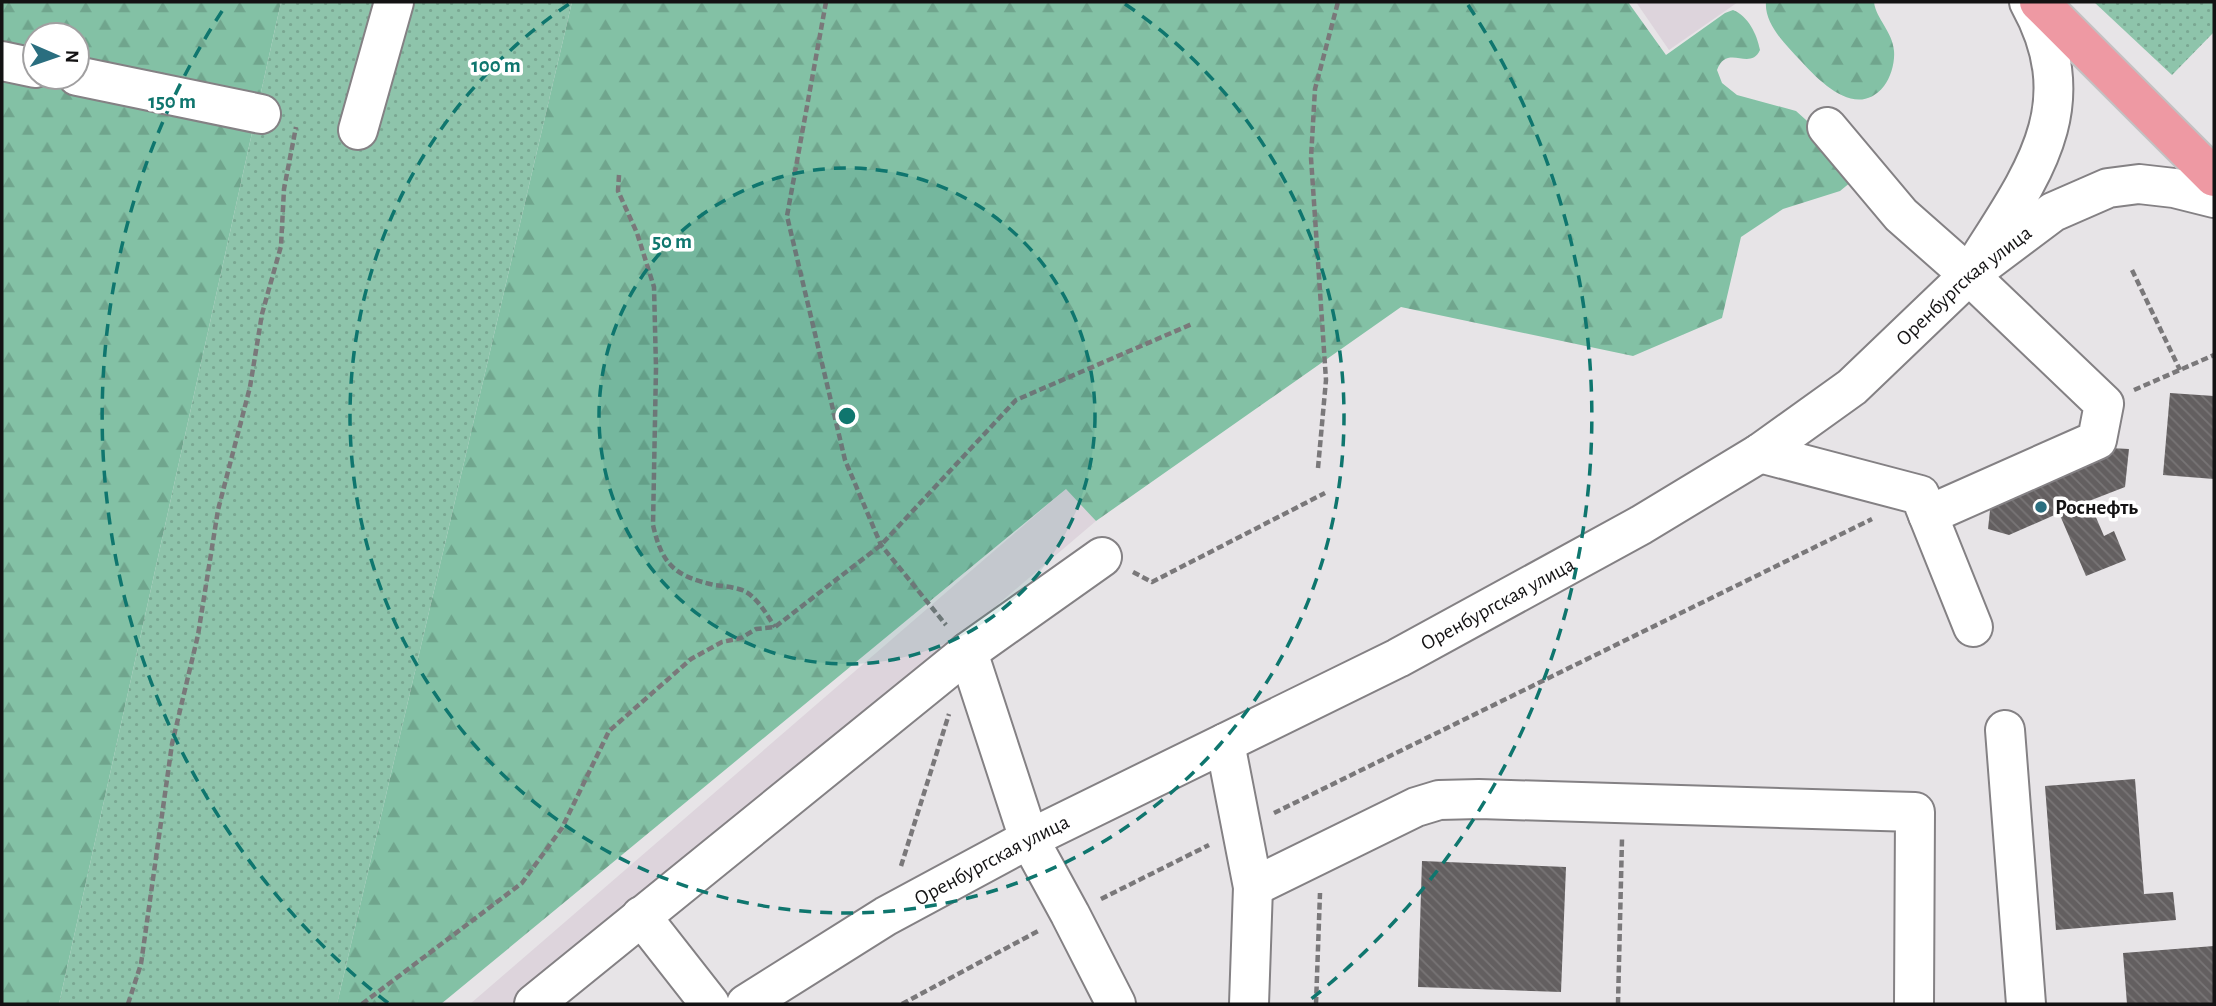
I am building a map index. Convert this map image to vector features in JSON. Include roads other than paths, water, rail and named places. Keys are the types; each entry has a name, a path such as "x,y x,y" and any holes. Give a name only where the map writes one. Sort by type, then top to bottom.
{"main road":[{"path":"2039,2 2214,177"}],"street":[{"path":"358,130 394,2"},
{"path":"1969,275 2028,182 2043,149 2052,116 2053,84 2049,52 2039,19 2029,2"},
{"path":"2,61 21,65"},
{"path":"91,79 279,117"},
{"path":"1760,453 1924,505 2096,440 2104,404 1969,275 1901,215 1827,127"},
{"name":"Оренбургская улица","path":"746,1004 886,916 1029,839 1409,653 1641,525 1760,453 1852,387 1969,275 2053,212 2108,188 2139,184 2214,198"},
{"path":"1924,505 1973,627"},
{"path":"534,1004 968,652 1102,557"},
{"path":"968,652 1029,839 1116,1004"},
{"path":"2005,730 2026,1004"},
{"path":"1225,743 1254,887 1249,1004"},
{"path":"1254,887 1416,807 1439,800 1915,812 1914,1004"},
{"path":"641,916 710,1004"}],"place":[{"name":"Роснефть","path":"2041,507"}]}
